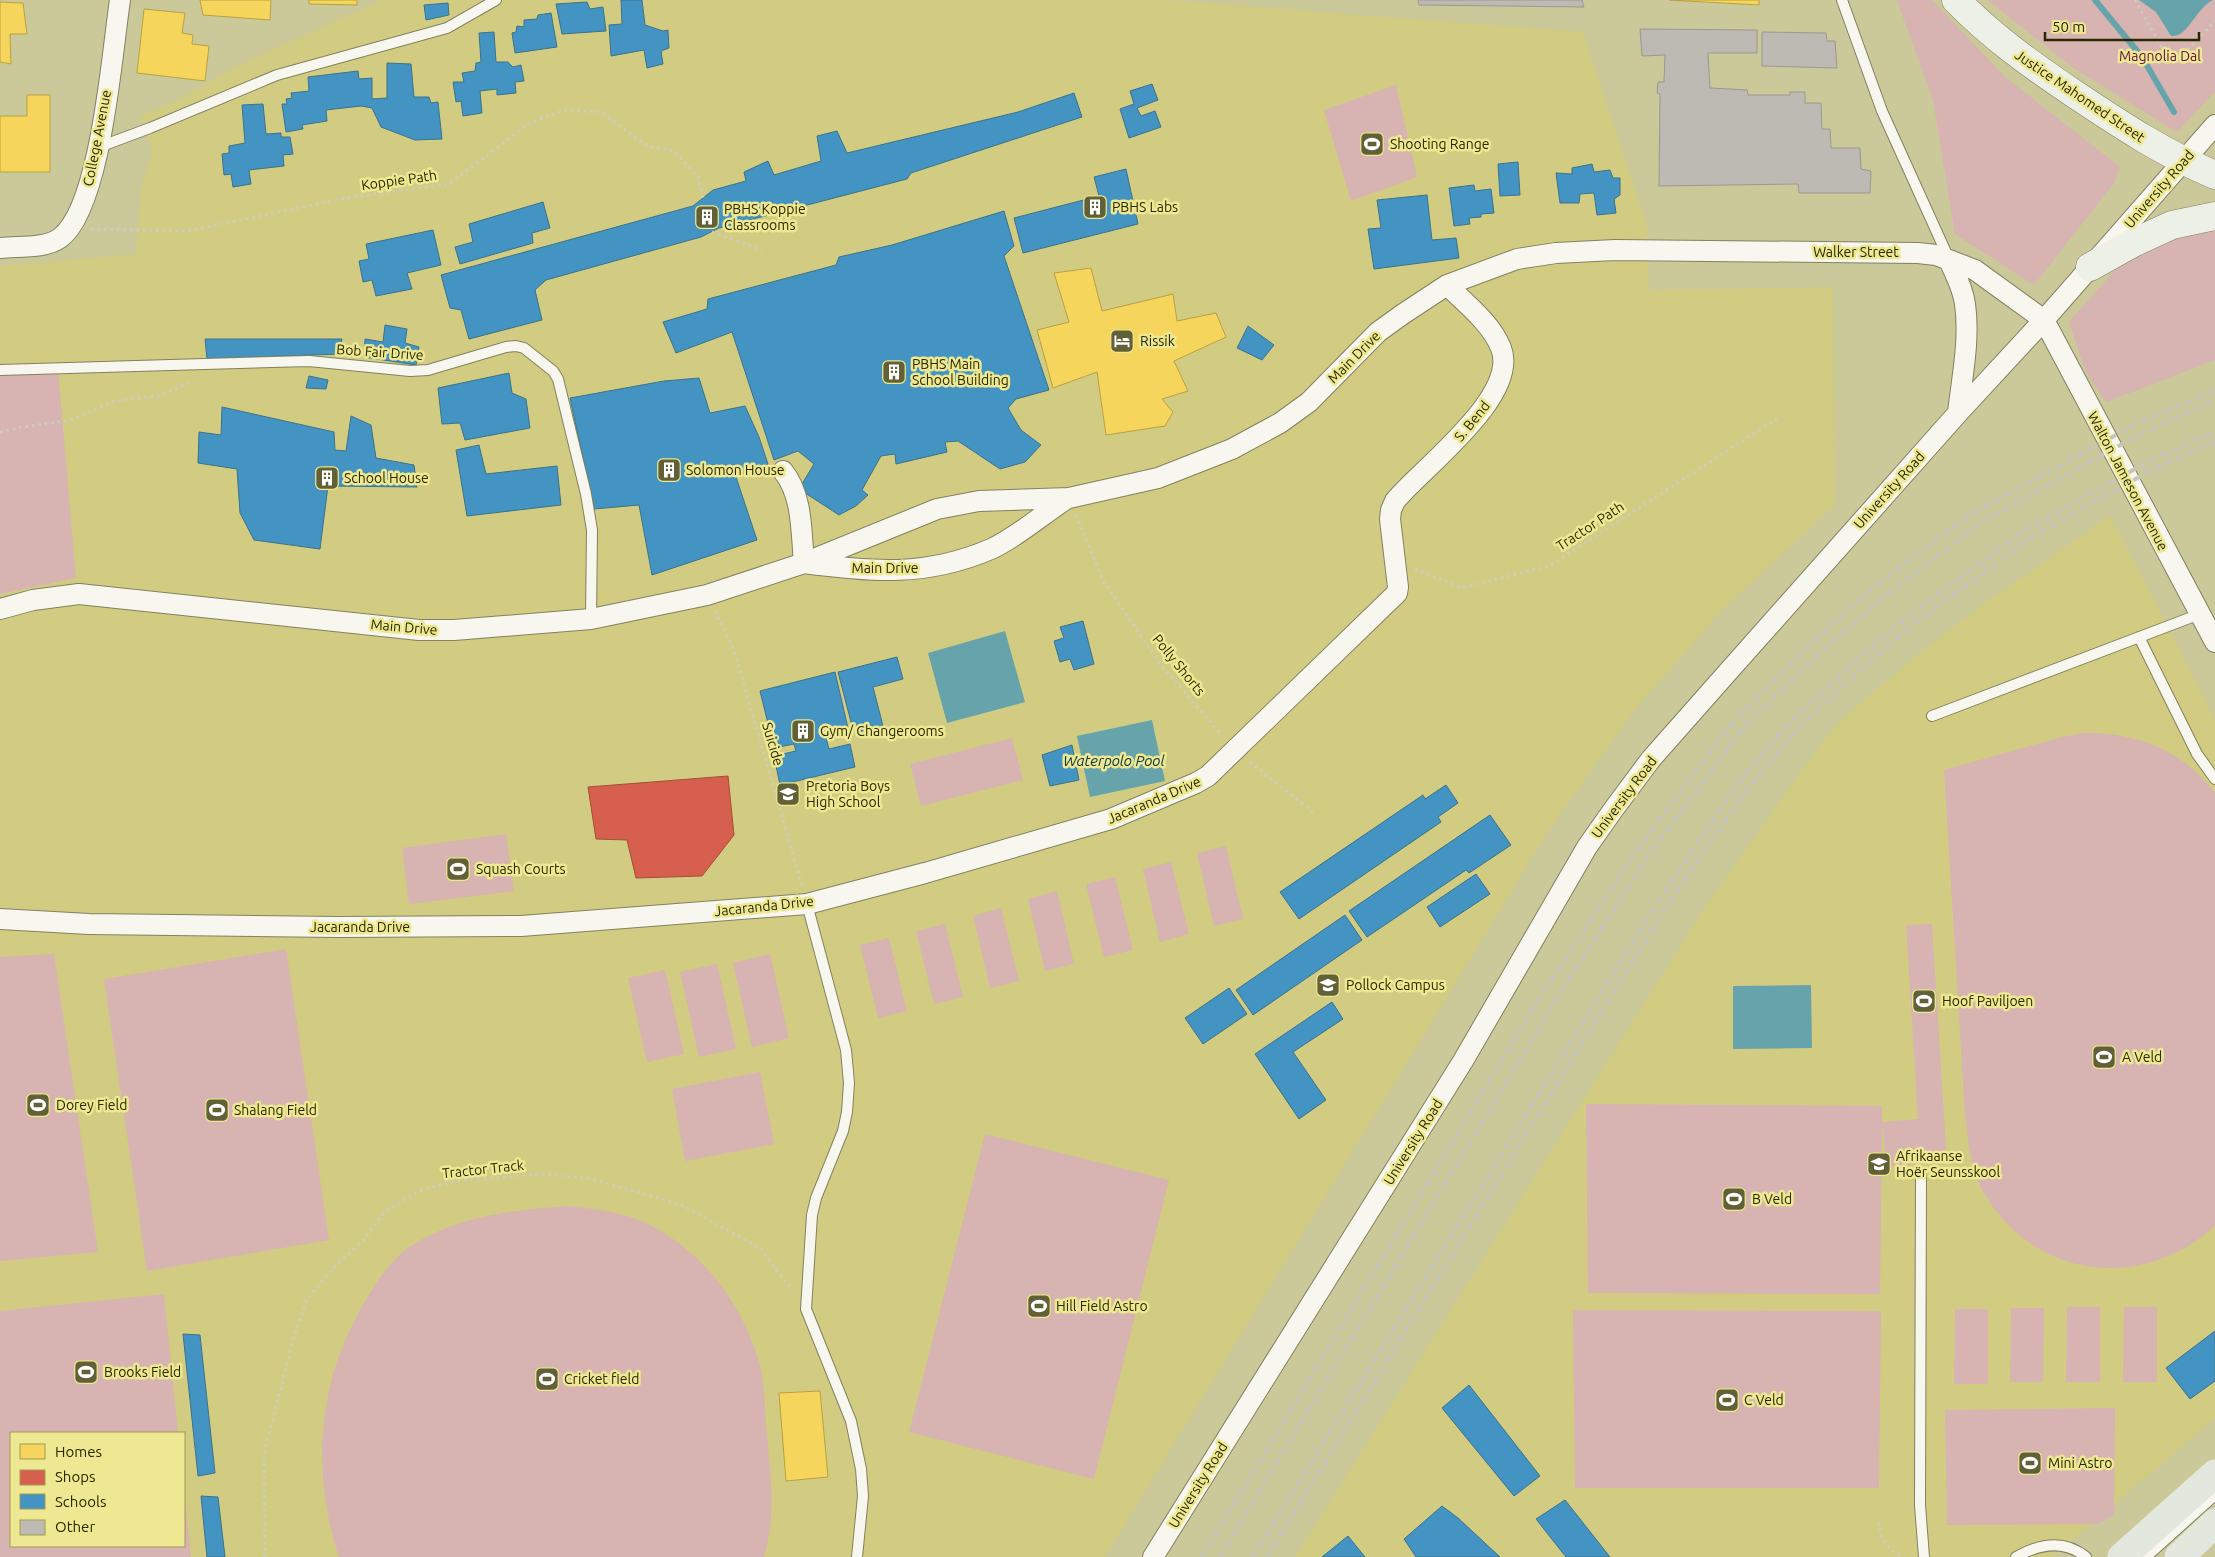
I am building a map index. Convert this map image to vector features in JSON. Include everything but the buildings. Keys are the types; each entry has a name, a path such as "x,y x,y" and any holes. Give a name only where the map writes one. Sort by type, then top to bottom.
{"main road":[{"name":"Justice Mahomed Street","path":"1956,0 2015,53 2127,129 2184,162 2215,174"},
{"path":"2090,267 2133,243 2172,225 2215,216"},
{"path":"2122,1557 2215,1474"},
{"path":"2175,1554 2215,1523"}],"street":[{"name":"College Avenue","path":"70,229 89,189 99,146 120,0"},
{"name":"University Road","path":"1153,1557 1463,1061 1587,847 1613,810 1651,759 1958,412 2044,320 2215,125"},
{"path":"0,248 50,242 59,239 70,229"},
{"name":"Walker Street","path":"1649,250 1918,253 1936,255 1975,270 2044,320"},
{"name":"Main Drive","path":"0,609 33,600 79,594 419,630 454,630 591,619 707,595 804,563 936,509 979,501 1069,498 1158,478 1232,449 1280,423 1309,402 1378,332 1447,285 1517,259 1556,253 1649,250"},
{"path":"1949,260 1961,288 1966,311 1965,354 1958,412"},
{"name":"S. Bend","path":"1395,555 1390,519 1395,501 1455,443 1493,395 1504,370 1501,349 1493,332 1447,285"},
{"name":"Walton Jameson Avenue","path":"2044,320 2215,642"},
{"path":"783,472 797,498 804,563"},
{"name":"Main Drive","path":"804,563 860,569 910,571 941,566 992,548 1069,498"},
{"name":"Jacaranda Drive","path":"0,919 119,925 521,926 807,904 1111,819 1203,780 1394,598 1398,587 1395,555"}],"lane":[{"path":"99,146 150,128 277,75 447,28 496,0"},
{"path":"1842,0 1882,111 1949,260"},
{"name":"Bob Fair Drive","path":"0,370 309,361 410,371 428,370 506,346 524,348 553,371 558,379 586,494 592,530 591,619"},
{"path":"1932,716 2200,614"},
{"path":"2139,637 2197,754 2215,779"},
{"path":"807,904 846,1050 849,1083 848,1112 843,1131 816,1198 812,1215 806,1309 851,1421 861,1469 863,1496 857,1557"},
{"path":"1922,1175 1920,1505 1924,1557"},
{"path":"2146,1557 2215,1495"},
{"path":"2175,1554 2215,1510"},
{"path":"2016,1557 2041,1546 2056,1544 2076,1550 2086,1557"}],"path":[{"path":"2135,0 2167,57 2171,60 2179,59 2215,21"},
{"name":"Koppie Path","path":"70,229 187,231 351,198 449,184 530,123 564,110 601,112 647,146 674,151 698,177 703,198"},
{"path":"712,232 762,250"},
{"path":"0,432 23,426 71,420 114,401 158,396 197,380"},
{"name":"Tractor Path","path":"1395,555 1417,570 1462,588 1549,566 1781,416"},
{"name":"Polly Shorts","path":"1069,498 1104,580 1160,664 1235,750 1314,813"},
{"name":"Suicide","path":"707,595 734,650 807,904"},
{"name":"Tractor Track","path":"264,1557 264,1454 293,1340 307,1299 336,1266 365,1239 384,1212 421,1190 456,1181 543,1174 592,1179 682,1205 761,1250 806,1309"},
{"path":"1878,1522 1879,1533 1888,1548 1902,1557"}],"shaded area":[{"name":"Pretoria Boys High School","path":"382,0 1163,0 1583,32 1647,225 1649,290 1833,287 1835,505 1722,610 1631,714 1544,838 1105,1557 0,1557 0,266 136,254 142,181 148,168 152,149 140,116 184,97 232,68"},
{"name":"Afrikaanse Hoër Seunsskool","path":"2110,515 2215,719 2215,1418 2053,1557 1295,1557 1703,910 1820,745 1841,720 1916,656 1986,602"}],"green space":[{"path":"1897,0 1932,0 2005,77 2120,167 2114,183 2034,285 1955,234 1933,100"},
{"name":"Magnolia Dal","path":"1988,0 2215,0 2215,92 2177,132 2072,67"},
{"name":"Shooting Range","path":"1396,85 1417,177 1351,201 1324,110"},
{"path":"2215,225 2215,360 2106,402 2086,372 2069,322 2126,258 2176,230"},
{"path":"58,369 76,578 0,594 0,371"},
{"path":"2083,733 2121,736 2157,746 2188,765 2215,793 2215,1226 2186,1247 2155,1261 2123,1268 2091,1267 2060,1259 2031,1244 2006,1222 1979,1184 1970,1154 1965,1113 1944,770 2062,737"},
{"path":"1012,738 1023,780 921,806 910,764"},
{"name":"Squash Courts","path":"506,834 514,891 409,904 402,848"},
{"path":"1226,846 1243,919 1214,926 1197,853"},
{"path":"1171,862 1189,934 1160,942 1143,869"},
{"path":"1115,877 1133,950 1104,957 1086,884"},
{"path":"1057,891 1074,964 1045,971 1028,899"},
{"path":"1001,908 1019,981 990,988 973,916"},
{"path":"945,924 963,997 934,1004 916,931"},
{"name":"B Veld","path":"1932,924 1947,1162 1886,1166 1882,1124 1880,1294 1588,1293 1586,1104 1882,1106 1882,1122 1918,1119 1906,925"},
{"path":"889,938 907,1011 878,1018 860,945"},
{"name":"Shalang Field","path":"286,949 329,1240 147,1271 104,979"},
{"name":"Dorey Field","path":"54,954 98,1252 0,1261 0,957"},
{"path":"770,954 789,1038 752,1047 733,963"},
{"path":"717,964 736,1049 699,1057 680,972"},
{"path":"665,970 684,1054 647,1062 628,978"},
{"path":"760,1072 774,1144 685,1161 672,1089"},
{"name":"Hill Field Astro","path":"985,1134 1169,1180 1094,1479 909,1432"},
{"name":"Cricket field","path":"568,1206 599,1210 629,1217 648,1224 668,1236 703,1264 718,1281 742,1319 752,1340 759,1362 764,1389 770,1467 771,1512 768,1542 764,1557 339,1557 330,1524 324,1490 322,1457 324,1424 329,1392 338,1360 351,1328 376,1284 390,1264 408,1248 445,1228 485,1216"},
{"name":"Brooks Field","path":"164,1294 178,1432 10,1432 10,1547 185,1547 185,1499 191,1557 0,1557 0,1311"},
{"path":"2067,1307 2100,1307 2100,1382 2066,1382"},
{"path":"2124,1307 2157,1307 2157,1382 2123,1382"},
{"path":"2011,1308 2044,1308 2043,1382 2010,1382"},
{"path":"1955,1309 1988,1309 1988,1384 1954,1384"},
{"name":"C Veld","path":"1573,1310 1881,1311 1879,1488 1575,1488"},
{"name":"Mini Astro","path":"2115,1408 2114,1515 2099,1524 1947,1525 1945,1410"}],"water":[{"path":"2139,0 2213,0 2201,10 2187,28 2177,35 2171,36 2156,12"},
{"path":"1005,631 1025,702 947,723 928,653"},
{"name":"Waterpolo Pool","path":"1152,720 1165,781 1090,797 1077,736"},
{"path":"1811,985 1812,1048 1733,1049 1733,986"}],"waterway":[{"path":"2095,0 2142,57 2174,112"}],"railway":[{"path":"1202,1557 1542,994 1635,853 1732,723 1808,646 1879,583 1968,516 2134,425 2215,390"},
{"path":"1220,1557 1556,1000 1649,855 1745,726 1819,654 1889,593 1982,522 2140,434 2215,400"},
{"path":"1253,1557 1652,911 1739,782 1790,722 1859,658 1907,617 2027,529 2153,459 2215,432"},
{"path":"1267,1557 1660,916 1747,789 1798,729 1863,667 1912,625 2034,536 2157,467 2215,442"}],"place":[{"name":"Shooting Range","path":"1372,144"},
{"name":"PBHS Labs","path":"1095,207"},
{"name":"PBHS Koppie Classrooms","path":"707,217"},
{"name":"Rissik","path":"1122,341"},
{"name":"PBHS Main School Building","path":"894,372"},
{"name":"Solomon House","path":"669,470"},
{"name":"School House","path":"327,478"},
{"name":"Gym/ Changerooms","path":"803,731"},
{"name":"Pretoria Boys High School","path":"788,794"},
{"name":"Squash Courts","path":"458,869"},
{"name":"Pollock Campus","path":"1328,985"},
{"name":"Hoof Paviljoen","path":"1924,1001"},
{"name":"A Veld","path":"2104,1057"},
{"name":"Dorey Field","path":"38,1105"},
{"name":"Shalang Field","path":"217,1110"},
{"name":"Afrikaanse Hoër Seunsskool","path":"1879,1164"},
{"name":"B Veld","path":"1734,1199"},
{"name":"Hill Field Astro","path":"1039,1306"},
{"name":"Brooks Field","path":"86,1372"},
{"name":"Cricket field","path":"547,1379"},
{"name":"C Veld","path":"1727,1400"},
{"name":"Mini Astro","path":"2030,1463"}]}
